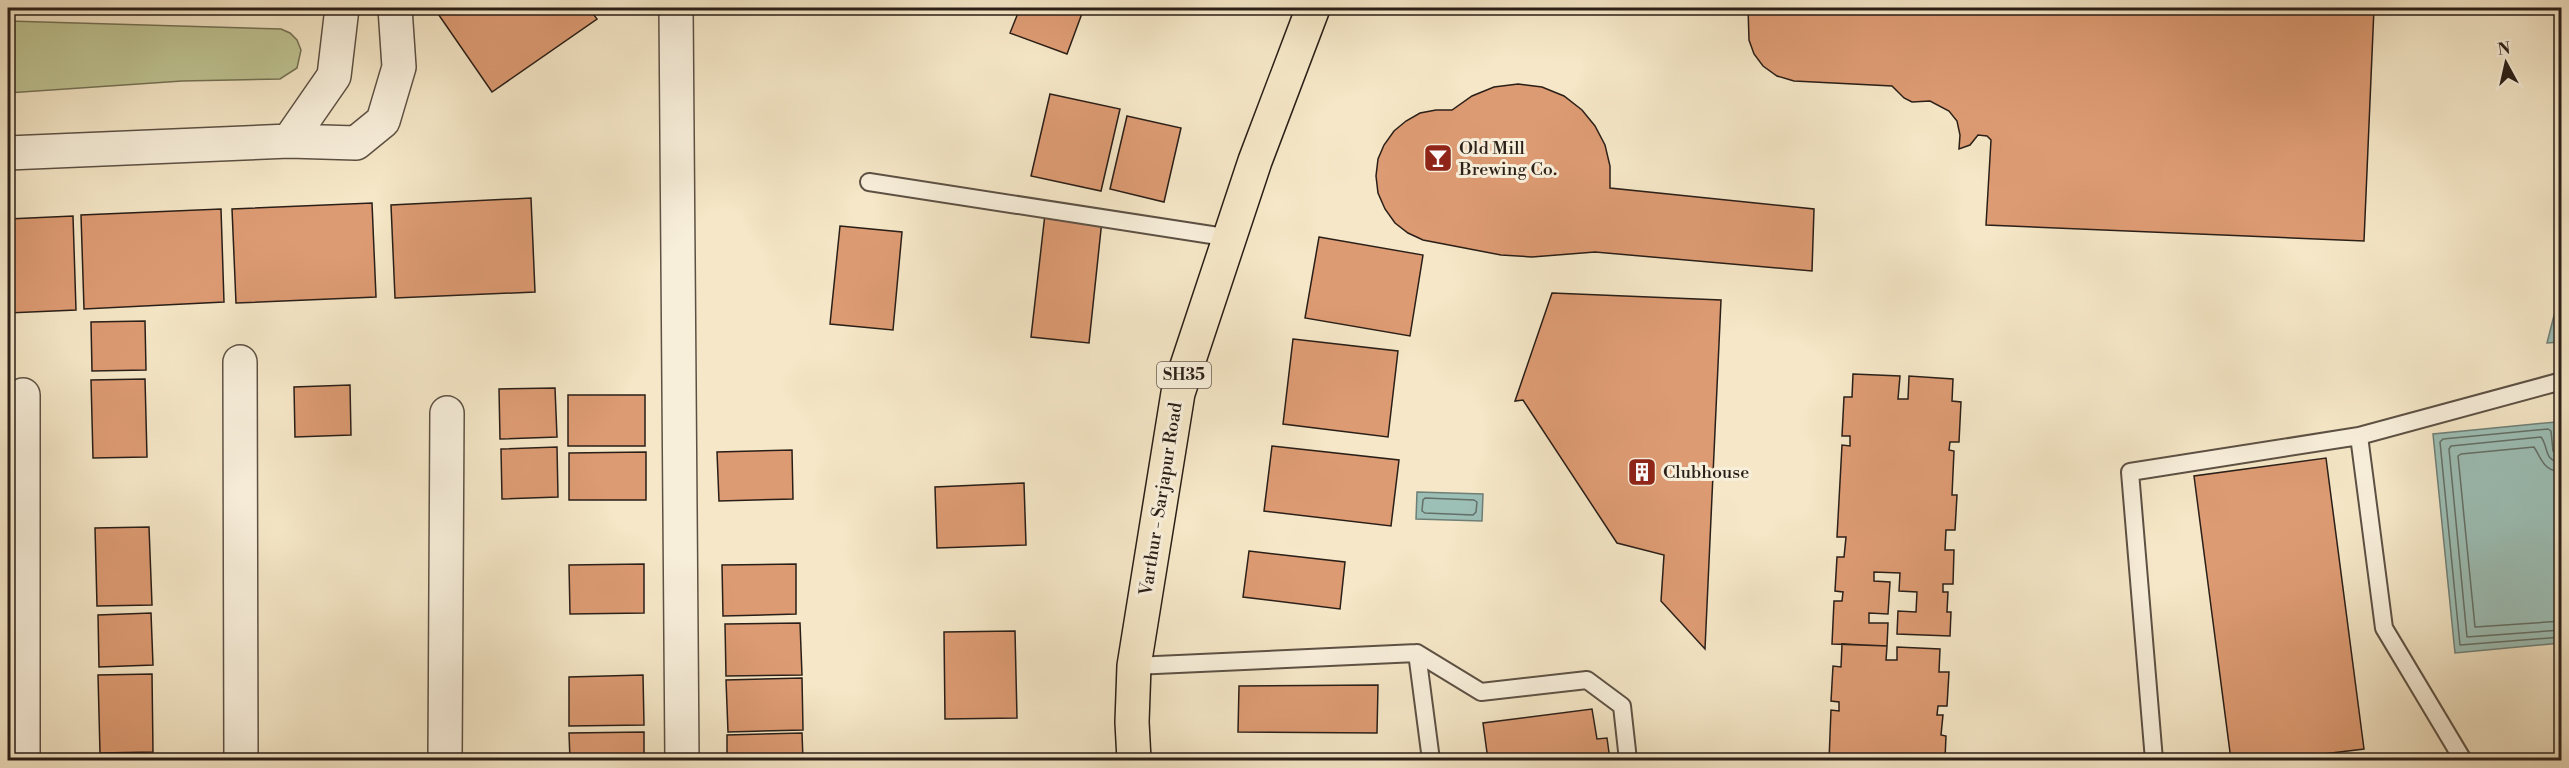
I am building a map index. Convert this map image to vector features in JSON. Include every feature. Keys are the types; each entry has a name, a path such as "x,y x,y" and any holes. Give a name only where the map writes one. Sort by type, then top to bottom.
{"main road":[{"name":"Varthur - Sarjapur Road","path":"1134,760 1132,722 1134,666 1178,393 1255,161 1313,8"}],"street":[{"path":"289,141 334,76 342,8"},
{"path":"8,153 289,141 356,142 383,121 399,67 395,8"},
{"path":"676,8 682,760"},
{"path":"240,362 241,760"},
{"path":"23,395 23,760"},
{"path":"445,760 447,412"}],"lane":[{"path":"869,182 1231,238"},
{"path":"2154,760 2130,472 2359,436 2562,381"},
{"path":"2359,436 2384,628 2463,760"},
{"path":"1417,653 1431,760"},
{"path":"1134,666 1417,653 1481,692 1587,680 1622,706 1628,760"}],"green space":[{"path":"8,21 281,29 290,33 297,40 301,50 297,68 280,79 182,81 8,93"}],"water":[{"path":"2561,288 2561,342 2547,343"},
{"path":"2556,422 2562,478 2561,643 2455,653 2433,434"},
{"path":"1417,492 1483,494 1482,521 1416,519"}],"building":[{"path":"434,8 589,8 597,19 492,92"},
{"path":"1020,8 1084,8 1067,54 1010,33"},
{"path":"1748,8 2374,8 2364,241 1986,225 1991,140 1987,136 1978,135 1970,145 1959,149 1960,135 1957,121 1949,111 1930,101 1912,102 1904,98 1892,86 1794,81 1777,76 1763,66 1754,54 1749,40"},
{"path":"1518,84 1542,87 1564,96 1582,110 1595,126 1605,145 1610,166 1610,188 1814,209 1812,271 1595,252 1532,257 1501,255 1423,240 1408,233 1395,223 1378,193 1376,176 1378,159 1394,131 1420,113 1452,110 1472,96 1494,87"},
{"path":"1050,94 1120,109 1101,191 1031,176"},
{"path":"1127,116 1181,128 1164,202 1110,189"},
{"path":"531,198 535,292 395,298 391,205"},
{"path":"372,203 376,297 236,303 232,209"},
{"path":"221,209 224,302 84,309 81,215"},
{"path":"1045,214 1102,220 1089,343 1031,337"},
{"path":"73,216 76,310 8,313 8,219"},
{"path":"840,226 902,232 893,330 830,324"},
{"path":"1319,237 1423,255 1410,336 1305,318"},
{"name":"Clubhouse","path":"1552,293 1721,300 1705,649 1661,601 1664,555 1617,543 1523,400 1515,401"},
{"path":"145,321 146,370 92,371 91,322"},
{"path":"1293,339 1398,351 1388,437 1283,424"},
{"path":"1853,374 1900,376 1898,399 1908,399 1909,376 1953,379 1952,401 1961,402 1959,442 1950,442 1949,450 1954,451 1952,495 1957,495 1955,530 1946,530 1945,550 1954,550 1953,584 1943,584 1943,592 1948,592 1947,612 1951,612 1950,636 1897,634 1898,611 1916,612 1917,592 1899,591 1900,573 1874,572 1874,581 1890,582 1888,614 1869,613 1869,623 1888,623 1887,646 1832,644 1834,601 1842,601 1843,592 1835,591 1837,557 1844,557 1846,537 1837,537 1842,445 1850,446 1850,436 1842,436 1844,397 1852,397"},
{"path":"145,379 147,457 93,458 91,380"},
{"path":"350,385 351,435 295,437 294,387"},
{"path":"555,388 557,437 500,439 499,389"},
{"path":"568,395 645,395 645,446 568,446"},
{"path":"1272,446 1399,460 1391,526 1264,511"},
{"path":"557,447 558,497 502,499 501,449"},
{"path":"792,450 793,499 719,501 717,452"},
{"path":"646,452 646,500 569,500 569,453"},
{"path":"2326,458 2364,749 2274,760 2231,760 2194,476"},
{"path":"1024,483 1026,545 937,548 935,487"},
{"path":"149,527 152,605 97,606 95,528"},
{"path":"1249,551 1345,562 1340,609 1243,597"},
{"path":"644,564 644,613 570,614 569,565"},
{"path":"796,564 796,614 723,616 722,565"},
{"path":"151,613 153,665 99,667 98,615"},
{"path":"800,623 802,675 726,676 725,624"},
{"path":"1015,631 1017,718 945,719 944,632"},
{"path":"1842,644 1887,646 1886,660 1897,660 1897,647 1940,649 1939,672 1949,672 1947,706 1938,706 1937,715 1943,715 1941,735 1946,736 1945,759 1829,760 1831,710 1839,711 1839,702 1831,701 1833,666 1841,667"},
{"path":"152,674 153,752 100,753 98,675"},
{"path":"643,675 644,725 569,726 569,677"},
{"path":"802,678 803,730 728,732 726,680"},
{"path":"1378,685 1377,733 1238,732 1239,686"},
{"path":"1592,709 1597,739 1607,738 1610,760 1488,760 1483,723"},
{"path":"644,732 644,760 570,760 569,733"},
{"path":"802,733 803,760 727,760 727,735"}],"place":[{"name":"Old Mill Brewing Co.","path":"1438,158"},
{"name":"Clubhouse","path":"1642,472"}]}
